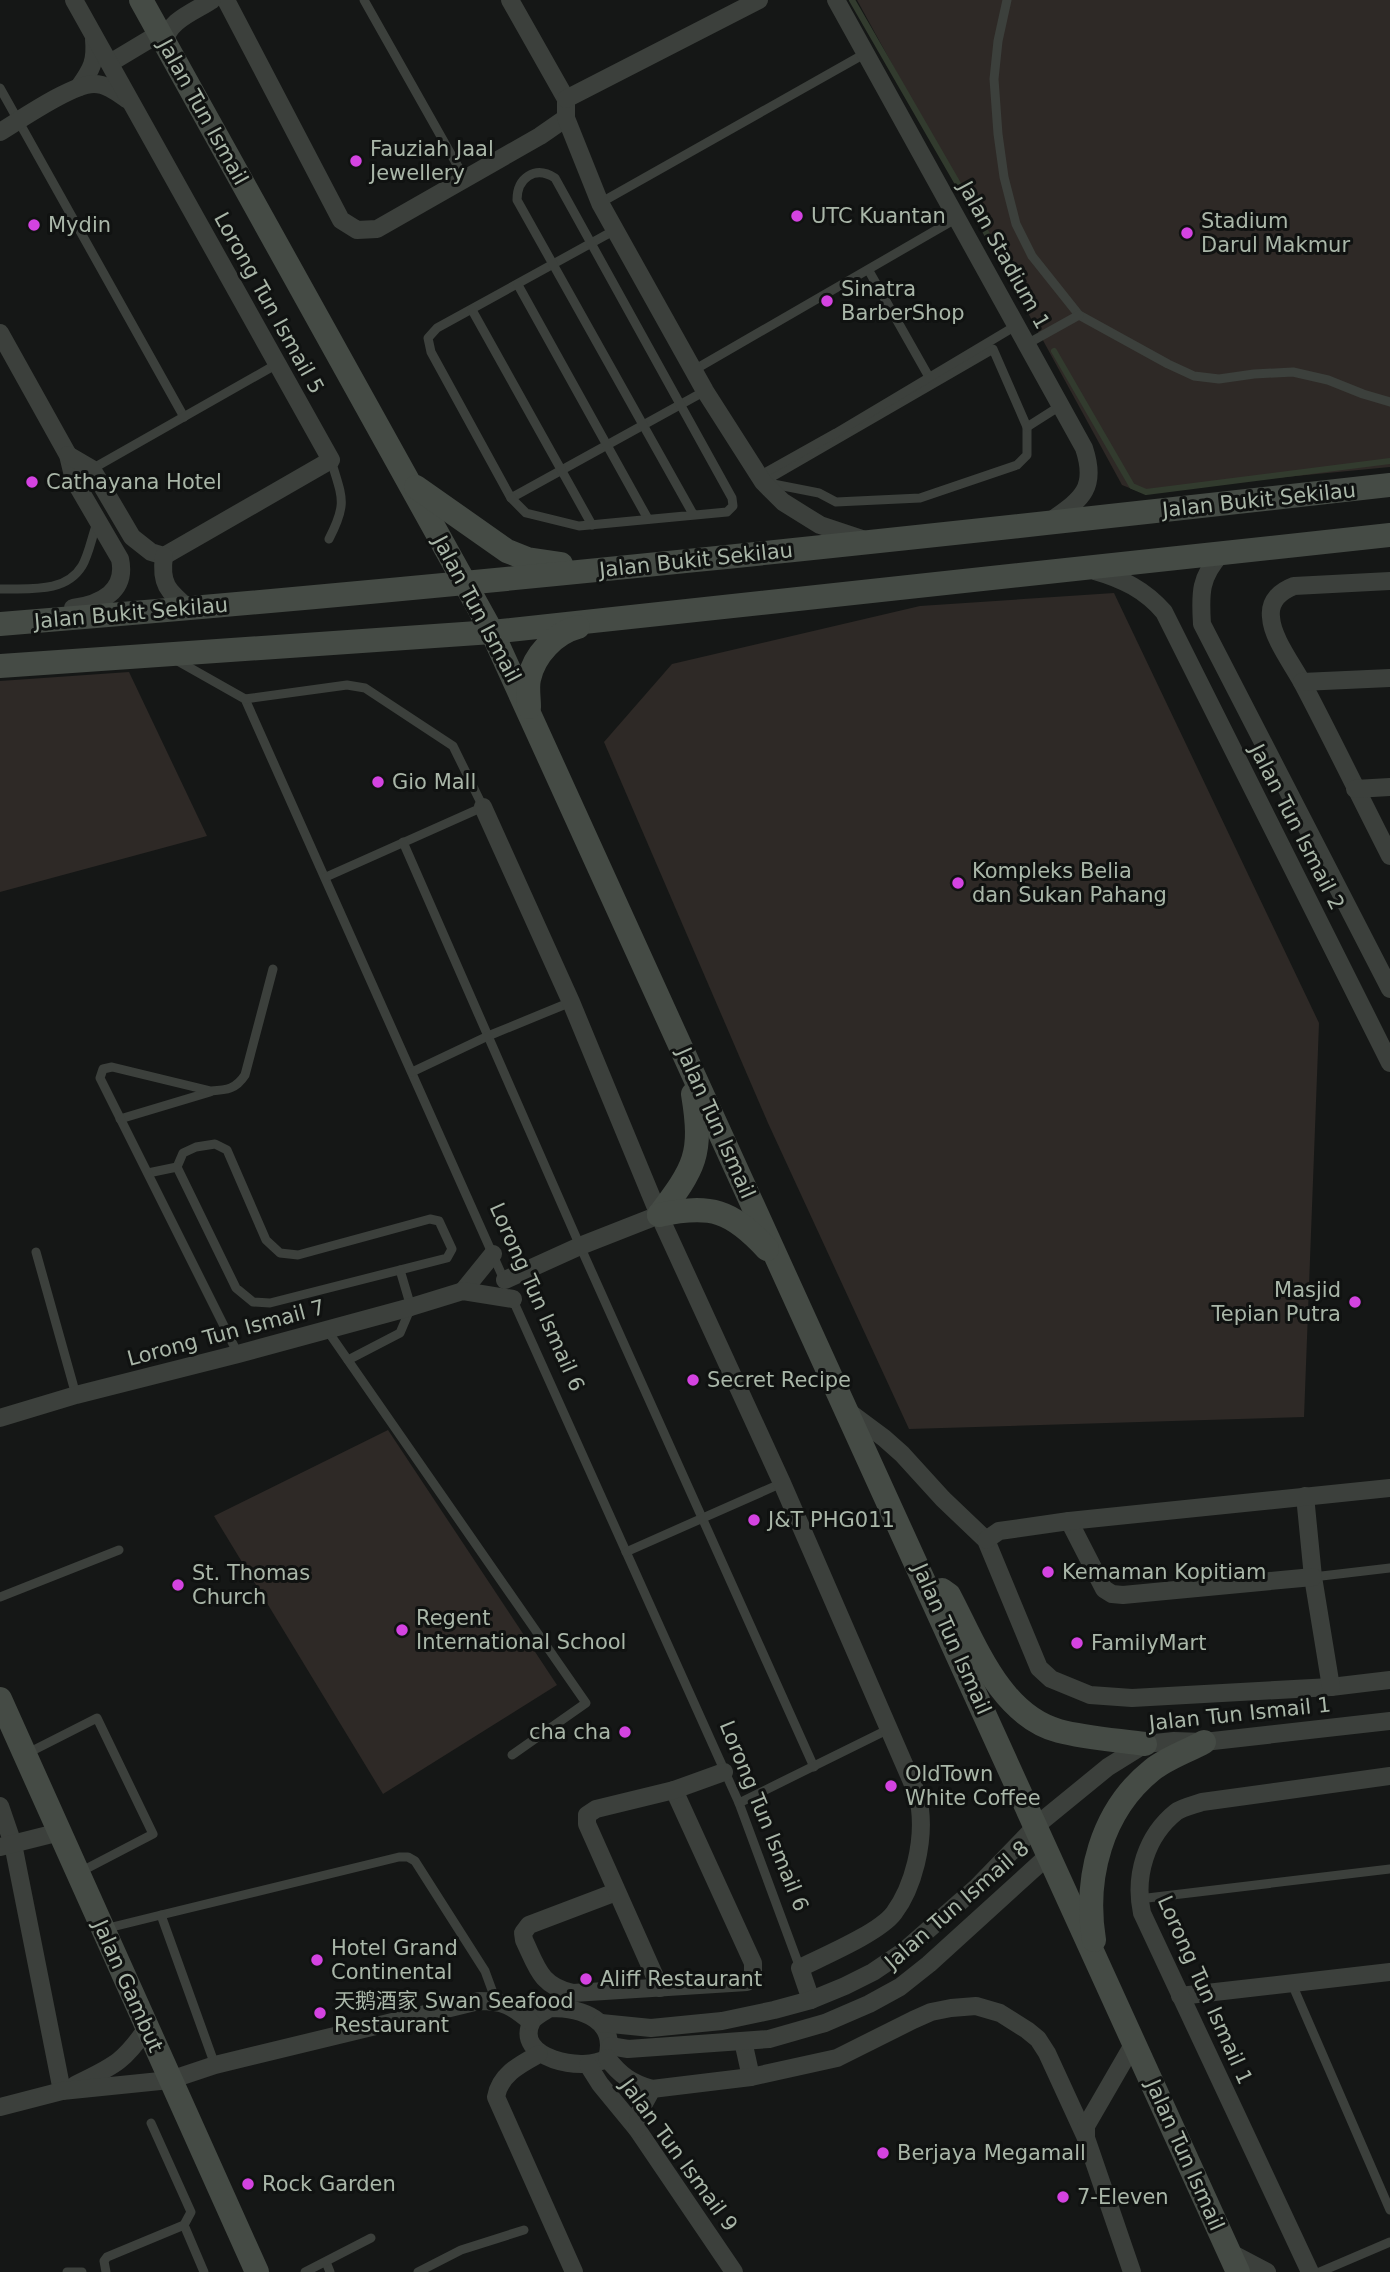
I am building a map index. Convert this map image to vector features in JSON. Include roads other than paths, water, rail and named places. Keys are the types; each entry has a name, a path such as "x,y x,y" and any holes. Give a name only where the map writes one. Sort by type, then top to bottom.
{"main road":[{"name":"Jalan Tun Ismail","path":"141,0 492,632 923,1574 1233,2262"},
{"path":"410,483 507,551 527,559 594,570"},
{"name":"Jalan Bukit Sekilau","path":"0,624 594,570 1046,524 1390,485"},
{"name":"Jalan Bukit Sekilau","path":"0,666 492,632 1390,535"},
{"path":"529,711 529,678 542,649 568,630 599,621"},
{"path":"659,1214 688,1177 695,1160 699,1126 687,1059"},
{"path":"659,1214 690,1209 720,1212 748,1228 779,1261"},
{"path":"923,1574 949,1595 1000,1687 1021,1712 1056,1730 1145,1744"},
{"name":"Jalan Gambut","path":"0,1699 257,2272"},
{"path":"1099,1965 1093,1933 1093,1879 1107,1829 1128,1796 1153,1770 1204,1742"}],"street":[{"name":"Lorong Tun Ismail 5","path":"74,0 331,460"},
{"path":"110,63 162,38 170,27 212,0"},
{"path":"226,0 341,220 357,230 377,229 540,136 566,118"},
{"path":"510,0 566,99 566,118 600,203 705,391 761,479 783,502 820,525 871,542"},
{"path":"566,99 759,0"},
{"name":"Jalan Stadium 1","path":"836,0 1084,448 1089,462 1090,478 1079,499 1046,524"},
{"path":"79,87 91,70 96,55 93,33"},
{"path":"0,132 79,87 95,84 115,90 131,102"},
{"path":"0,333 68,455 74,480 120,559 123,572 118,586 108,596 92,605 56,610 38,621"},
{"path":"68,455 92,469 132,537 151,552 164,556 331,460"},
{"name":"Jalan Tun Ismail 2","path":"1221,554 1208,568 1202,584 1202,624 1390,989"},
{"path":"164,556 163,581 171,594 188,608"},
{"name":"Jalan Tun Ismail 2","path":"1085,569 1113,576 1133,585 1150,596 1164,612 1384,1036 1390,1063"},
{"path":"1390,581 1294,586 1281,591 1273,603 1270,615 1274,630 1390,856"},
{"path":"1302,682 1390,678"},
{"path":"1356,789 1390,788"},
{"path":"483,807 571,1002 659,1214 782,1483 890,1729 920,1807 921,1839 909,1883 893,1914 865,1936 800,1968"},
{"path":"505,1280 659,1214"},
{"path":"463,1291 493,1254"},
{"name":"Lorong Tun Ismail 7","path":"0,1418 463,1291 513,1299"},
{"path":"847,1411 902,1454 943,1499 986,1540 1039,1668 1051,1679 1090,1695 1132,1698 1331,1687 1390,1680"},
{"path":"986,1540 999,1531 1069,1521 1390,1488"},
{"path":"1305,1496 1313,1577 1331,1687"},
{"path":"1069,1521 1104,1589 1112,1594 1313,1577"},
{"name":"Jalan Tun Ismail 1","path":"1037,1825 1108,1767 1145,1744 1204,1742 1390,1721"},
{"path":"660,1988 587,1824 587,1815 596,1809 674,1790 724,1772"},
{"name":"Lorong Tun Ismail 1","path":"1310,2272 1142,1913 1139,1899 1140,1872 1147,1849 1157,1831 1178,1811 1202,1802 1390,1776"},
{"path":"609,2052 599,2063 588,2065 539,2053 532,2044 531,2022 550,2008 571,2002 660,1988 747,1982 753,1975 753,1963 674,1790"},
{"path":"0,1806 6,1845 62,2091"},
{"name":"Jalan Tun Ismail 8","path":"601,2024 651,2028 722,2021 811,2000 873,1972 904,1951 977,1887 1037,1825"},
{"path":"6,1845 60,1832"},
{"name":"Jalan Tun Ismail 8","path":"609,2052 769,2039 825,2023 869,2004 900,1987 1050,1854"},
{"path":"616,1892 530,1925 523,1933 523,1940 543,1980 558,1990 576,2010 601,2024 609,2035 609,2052 619,2074 635,2084 652,2089 751,2077 837,2058 932,2012 975,2006 1000,2013 1038,2039 1047,2053 1086,2138 1132,2272"},
{"name":"Lorong Tun Ismail 6","path":"800,1968 811,2000"},
{"path":"1180,1996 1388,1976"},
{"path":"0,2107 62,2091 170,2080 215,2066 479,2001 496,2001 514,2007 531,2022"},
{"path":"62,2091 117,2064 130,2052 147,2028"},
{"path":"743,2040 751,2077"},
{"path":"1086,2138 1086,2126 1134,2043"},
{"path":"539,2053 503,2078 496,2096 574,2272"},
{"name":"Jalan Tun Ismail 9","path":"588,2065 600,2084 638,2129 734,2272"},
{"path":"638,2129 640,2111 652,2089"},
{"path":"1233,2262 1267,2272"}],"lane":[{"path":"365,0 465,179"},
{"path":"1007,0 998,41 994,79 1004,177 1016,224 1032,256 1079,315 1194,376 1219,379 1293,372 1328,380 1390,402"},
{"path":"600,203 866,54"},
{"path":"0,88 184,416"},
{"path":"615,230 592,243 554,264 518,285 437,328 428,338 431,352 511,498 526,513 579,526 727,512 733,506 732,498 592,243 555,178 546,172 535,173 520,182 517,200 554,264 693,514"},
{"path":"694,370 957,218"},
{"path":"869,271 929,377"},
{"path":"518,285 648,519"},
{"path":"472,310 592,525"},
{"path":"1027,344 1079,315"},
{"path":"761,479 1017,325"},
{"path":"993,349 1027,427 1027,455 1017,465 920,498 836,502 819,493 761,479 993,349"},
{"path":"92,469 277,363"},
{"path":"511,498 705,391"},
{"path":"1027,427 1060,406"},
{"path":"329,539 343,503 331,460"},
{"path":"0,589 55,587 70,578 82,566 98,520"},
{"path":"167,655 245,699 347,685 365,688 453,746 483,807 326,877"},
{"name":"Lorong Tun Ismail 6","path":"245,699 738,1803 800,1968"},
{"path":"403,842 580,1246 814,1767"},
{"path":"120,1119 211,1091 238,1086 246,1075 273,969"},
{"path":"412,1072 488,1036 571,1002"},
{"path":"211,1091 112,1067 103,1069 100,1078 238,1354"},
{"path":"215,1144 226,1150 267,1241 280,1253 298,1255 430,1219 439,1221 452,1249 447,1258 400,1270 270,1303 253,1302 236,1288 177,1167 183,1153 196,1147 215,1144"},
{"path":"148,1173 177,1167"},
{"path":"36,1252 76,1395"},
{"path":"348,1360 400,1333 411,1307 400,1270"},
{"path":"327,1330 586,1703 512,1755"},
{"path":"626,1552 782,1483"},
{"path":"0,1597 118,1550"},
{"path":"1313,1577 1390,1568"},
{"path":"25,1755 97,1718 153,1834 78,1872"},
{"path":"738,1803 890,1729"},
{"path":"103,1929 398,1857 408,1857 415,1861 485,1970 496,2001"},
{"path":"1139,1899 1390,1869"},
{"path":"161,1915 215,2066"},
{"path":"1292,1984 1390,2210"},
{"path":"106,2272 104,2261 107,2257 184,2225 191,2211 151,2123"},
{"path":"184,2225 204,2272"},
{"path":"418,2272 461,2250 524,2230"},
{"path":"305,2272 371,2238"},
{"path":"1320,2272 1390,2242"},
{"path":"326,2262 330,2272"},
{"path":"67,2272 82,2272"}],"waterway":[{"path":"852,0 1018,288"},
{"path":"1054,351 1132,486 1146,492 1390,461"}],"place":[{"name":"Fauziah Jaal Jewellery","path":"356,161"},
{"name":"UTC Kuantan","path":"797,216"},
{"name":"Mydin","path":"34,225"},
{"name":"Stadium Darul Makmur","path":"1187,233"},
{"name":"Sinatra BarberShop","path":"827,301"},
{"name":"Cathayana Hotel","path":"32,482"},
{"name":"Gio Mall","path":"378,782"},
{"name":"Kompleks Belia dan Sukan Pahang","path":"958,883"},
{"name":"Masjid Tepian Putra","path":"1355,1302"},
{"name":"Secret Recipe","path":"693,1380"},
{"name":"J&T PHG011","path":"754,1520"},
{"name":"Kemaman Kopitiam","path":"1048,1572"},
{"name":"St. Thomas Church","path":"178,1585"},
{"name":"Regent International School","path":"402,1630"},
{"name":"FamilyMart","path":"1077,1643"},
{"name":"cha cha","path":"625,1732"},
{"name":"OldTown White Coffee","path":"891,1786"},
{"name":"Hotel Grand Continental","path":"317,1960"},
{"name":"Aliff Restaurant","path":"586,1979"},
{"name":"天鹅酒家 Swan Seafood Restaurant","path":"320,2013"},
{"name":"Berjaya Megamall","path":"883,2153"},
{"name":"Rock Garden","path":"248,2184"},
{"name":"7-Eleven","path":"1063,2197"}]}
